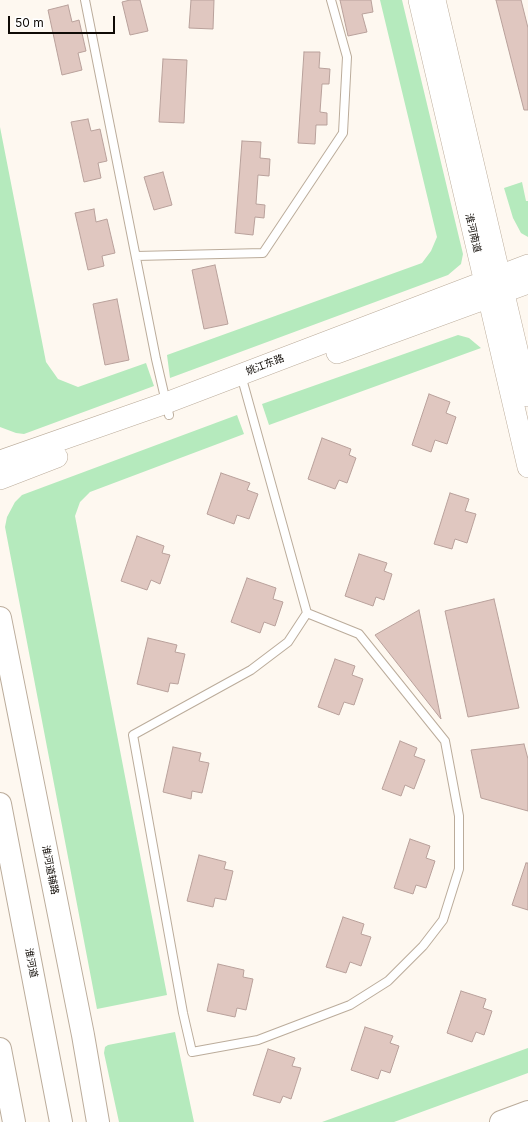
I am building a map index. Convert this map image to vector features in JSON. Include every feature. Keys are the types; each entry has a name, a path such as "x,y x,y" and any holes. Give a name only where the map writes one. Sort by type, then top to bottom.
{"main road":[{"name":"淮河道辅路","path":"0,618 83,1035 98,1122"},
{"name":"淮河道","path":"0,804 61,1122"},
{"path":"0,1049 14,1122"},
{"path":"500,1122 528,1112"}],"street":[{"name":"淮河南道","path":"419,0 494,286 528,396"},
{"name":"淮河南道","path":"435,0 494,286 528,467"},
{"name":"姚江东路","path":"0,479 168,409 494,286 528,265"},
{"name":"姚江东路","path":"494,286 528,283"},
{"name":"姚江东路","path":"0,461 168,409"}],"lane":[{"path":"85,0 168,409"},
{"path":"136,256 263,253 343,132 347,57 331,0"},
{"path":"243,381 307,613 288,642 251,670 133,734 183,1013 192,1052 258,1040 350,1005 388,980 423,946 443,920 459,869 459,816 445,741 359,634 307,613"}],"green space":[{"path":"380,0 402,0 463,254 461,264 448,275 170,378 167,355 422,263 431,251 437,237"},
{"path":"0,127 46,362 58,379 78,387 146,363 154,386 24,434 16,433 0,427"},
{"path":"522,182 526,201 528,201 528,237 521,233 513,218 504,188"},
{"path":"458,335 469,338 481,348 269,425 262,404"},
{"path":"237,415 244,434 90,492 80,502 75,516 167,995 97,1009 5,527 7,517 15,502 22,495"},
{"path":"175,1032 194,1122 119,1122 104,1053 105,1047 108,1045"},
{"path":"528,1048 528,1073 394,1122 322,1122"}],"building":[{"path":"140,0 148,31 130,35 122,2"},
{"path":"191,0 214,0 213,29 189,28"},
{"path":"340,0 371,0 373,12 362,14 367,32 348,36"},
{"path":"496,0 521,0 528,28 528,110 524,110"},
{"path":"68,5 72,22 79,20 86,51 78,53 82,70 62,75 48,10"},
{"path":"304,52 320,52 319,68 330,69 329,84 322,84 320,112 327,113 327,125 316,125 315,144 298,143"},
{"path":"163,59 187,60 184,123 159,122"},
{"path":"88,119 91,131 100,129 107,161 98,163 101,178 84,182 71,122"},
{"path":"242,141 261,142 260,158 270,159 269,176 258,175 256,204 265,205 264,218 255,217 253,235 235,233"},
{"path":"163,172 172,205 154,210 144,177"},
{"path":"94,209 96,222 107,219 115,253 102,256 104,266 88,270 75,213"},
{"path":"215,265 228,324 204,329 192,270"},
{"path":"117,299 129,360 105,365 93,304"},
{"path":"429,394 450,402 446,413 456,417 447,444 435,440 431,452 412,445"},
{"path":"322,438 351,449 349,455 356,458 347,483 339,480 335,489 308,479"},
{"path":"221,473 250,483 247,490 258,494 249,519 237,515 234,524 207,514"},
{"path":"450,493 469,499 465,511 476,514 467,543 455,539 452,549 434,544"},
{"path":"137,536 164,546 162,553 170,555 160,584 151,580 147,590 121,581"},
{"path":"359,554 387,563 384,571 392,574 384,600 376,597 373,606 345,596"},
{"path":"247,578 276,588 273,599 283,602 275,626 264,622 260,633 231,622"},
{"path":"494,599 519,708 468,717 445,611"},
{"path":"419,610 441,719 375,635"},
{"path":"148,638 177,645 175,652 185,654 178,684 170,683 168,692 137,684"},
{"path":"335,659 355,666 352,675 363,679 354,705 344,702 339,715 318,707"},
{"path":"400,741 417,748 414,756 425,760 414,789 405,785 401,796 382,789"},
{"path":"524,744 528,759 528,811 481,798 471,750"},
{"path":"173,747 201,753 199,761 209,763 202,793 192,791 191,799 163,792"},
{"path":"410,839 430,846 426,858 435,861 426,888 416,885 413,894 394,888"},
{"path":"199,855 226,862 224,869 233,871 226,900 215,898 213,907 187,901"},
{"path":"526,863 528,863 528,910 512,905"},
{"path":"343,917 364,924 361,934 371,937 361,966 350,962 346,973 326,967"},
{"path":"218,964 244,970 243,977 253,979 246,1010 237,1008 235,1017 207,1011"},
{"path":"461,991 486,999 483,1008 492,1011 484,1035 476,1032 472,1042 447,1033"},
{"path":"365,1027 393,1036 390,1043 399,1046 390,1073 381,1070 378,1079 351,1070"},
{"path":"268,1049 295,1058 292,1066 301,1068 291,1099 283,1096 280,1103 253,1095"}]}
